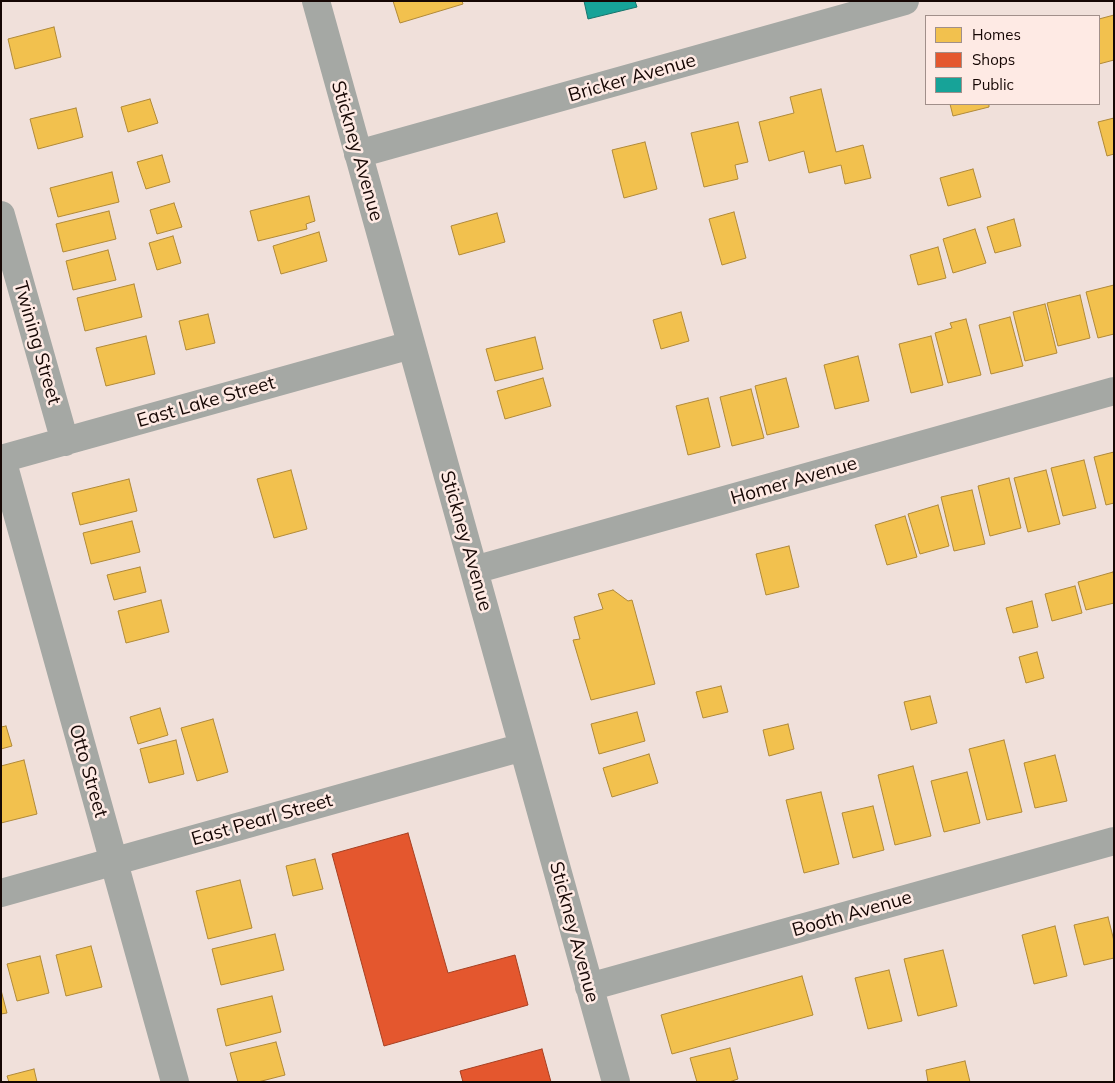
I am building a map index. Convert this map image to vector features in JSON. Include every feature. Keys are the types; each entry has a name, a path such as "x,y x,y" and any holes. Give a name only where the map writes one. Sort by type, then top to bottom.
{"street":[{"name":"Stickney Avenue","path":"316,1 616,1082"},
{"name":"Bricker Avenue","path":"358,154 905,1"},
{"name":"Twining Street","path":"1,215 65,442"},
{"name":"East Lake Street","path":"2,459 411,345"},
{"name":"Homer Avenue","path":"474,570 1114,391"},
{"name":"Otto Street","path":"2,459 174,1082"},
{"name":"East Pearl Street","path":"1,893 523,747"},
{"name":"Booth Avenue","path":"589,987 1114,841"}],"building: Homes":[{"path":"393,1 462,1 463,4 400,23"},
{"path":"1114,15 1114,60 1100,64 1100,19"},
{"path":"54,27 61,57 15,69 8,39"},
{"path":"821,89 836,152 863,145 871,178 845,184 841,165 809,173 804,151 769,161 759,122 794,113 790,97"},
{"path":"150,99 158,123 128,132 121,107"},
{"path":"950,105 989,105 989,107 953,116"},
{"path":"76,108 83,137 38,149 30,119"},
{"path":"1114,118 1114,154 1107,156 1098,122"},
{"path":"738,122 748,162 735,165 738,179 704,187 691,133"},
{"path":"645,142 657,189 624,198 612,150"},
{"path":"162,155 170,182 146,189 137,162"},
{"path":"973,169 981,197 948,206 940,178"},
{"path":"112,172 119,202 58,217 50,188"},
{"path":"309,196 315,221 306,224 307,229 258,241 250,211"},
{"path":"174,203 182,227 157,234 150,210"},
{"path":"109,211 116,239 63,252 56,224"},
{"path":"734,212 746,258 722,265 709,219"},
{"path":"497,213 505,242 459,255 451,226"},
{"path":"1014,219 1021,246 995,253 987,227"},
{"path":"975,229 986,263 953,273 943,239"},
{"path":"319,232 327,261 281,274 273,246"},
{"path":"173,236 181,263 157,270 149,243"},
{"path":"938,247 946,278 918,285 910,255"},
{"path":"108,250 116,280 73,290 66,261"},
{"path":"134,284 142,317 85,331 77,298"},
{"path":"1114,285 1114,334 1098,338 1086,292"},
{"path":"1080,295 1090,338 1058,346 1047,303"},
{"path":"1045,304 1057,353 1025,361 1013,312"},
{"path":"681,312 689,341 661,349 653,320"},
{"path":"208,314 215,343 186,350 179,321"},
{"path":"1010,317 1023,366 991,374 979,325"},
{"path":"966,319 981,375 948,383 935,333 952,328 950,323"},
{"path":"146,336 155,374 106,386 96,348"},
{"path":"931,336 943,385 911,393 899,344"},
{"path":"535,337 543,369 495,381 486,349"},
{"path":"858,356 869,401 835,409 824,365"},
{"path":"543,378 551,406 505,419 497,391"},
{"path":"786,378 799,427 767,435 755,386"},
{"path":"751,389 764,438 732,446 720,397"},
{"path":"708,398 720,447 688,455 676,406"},
{"path":"1114,452 1114,503 1106,505 1094,457"},
{"path":"1084,460 1096,508 1063,516 1051,468"},
{"path":"291,470 307,529 274,538 257,479"},
{"path":"1046,470 1060,524 1028,532 1014,478"},
{"path":"1009,478 1021,528 990,536 978,486"},
{"path":"129,479 137,511 80,525 72,493"},
{"path":"972,490 985,544 954,551 941,497"},
{"path":"938,505 949,546 920,554 908,514"},
{"path":"905,516 917,557 887,565 875,525"},
{"path":"132,521 140,552 91,564 83,533"},
{"path":"789,546 799,587 766,595 756,554"},
{"path":"140,567 146,592 114,600 107,575"},
{"path":"1113,572 1114,603 1086,610 1078,582"},
{"path":"1075,586 1082,613 1052,621 1045,594"},
{"path":"613,590 628,601 632,600 655,684 591,700 573,640 580,639 574,617 603,609 598,594"},
{"path":"161,600 169,632 126,643 118,611"},
{"path":"1032,601 1038,627 1013,633 1006,608"},
{"path":"1037,652 1044,678 1026,683 1019,657"},
{"path":"721,686 728,712 703,718 696,692"},
{"path":"930,696 937,723 911,730 904,702"},
{"path":"160,708 168,735 138,744 130,717"},
{"path":"637,712 645,741 599,754 591,724"},
{"path":"213,719 228,772 197,781 181,728"},
{"path":"788,724 794,749 769,756 763,730"},
{"path":"6,726 12,746 1,749 1,727"},
{"path":"176,740 184,774 149,783 140,749"},
{"path":"1004,740 1022,812 987,820 969,749"},
{"path":"649,754 658,783 612,797 603,768"},
{"path":"1055,755 1067,801 1035,808 1024,763"},
{"path":"24,760 37,814 1,823 1,766"},
{"path":"913,766 931,836 895,845 878,775"},
{"path":"967,772 980,823 944,832 931,781"},
{"path":"821,792 839,864 804,873 786,800"},
{"path":"873,806 884,850 853,858 842,813"},
{"path":"315,859 323,889 293,896 286,866"},
{"path":"240,880 252,928 208,939 196,891"},
{"path":"1108,917 1114,941 1114,958 1084,965 1074,925"},
{"path":"1055,926 1067,976 1034,984 1022,935"},
{"path":"275,934 284,970 221,985 212,949"},
{"path":"91,946 102,987 66,996 56,955"},
{"path":"943,950 957,1006 918,1016 904,959"},
{"path":"40,956 49,993 17,1001 7,964"},
{"path":"889,970 902,1021 868,1029 855,978"},
{"path":"802,976 813,1015 672,1054 661,1015"},
{"path":"1,990 7,1013 1,1014"},
{"path":"272,996 281,1032 226,1046 217,1009"},
{"path":"276,1042 285,1075 258,1082 238,1082 230,1053"},
{"path":"730,1048 738,1079 729,1082 697,1082 690,1058"},
{"path":"965,1061 970,1082 928,1082 926,1070"},
{"path":"34,1069 37,1082 9,1082 7,1076"}],"building: Shops":[{"path":"408,833 448,973 515,955 528,1005 384,1046 332,854"},
{"path":"542,1049 551,1082 463,1082 460,1071"}],"building: Public":[{"path":"584,1 635,1 637,7 588,19"}]}
